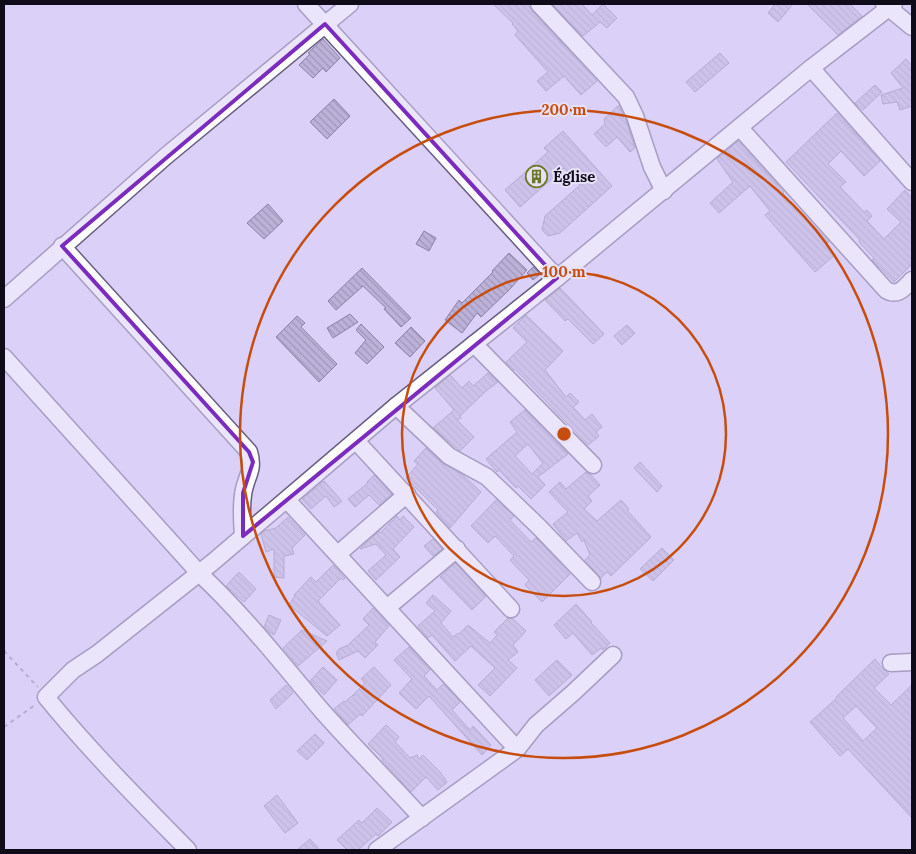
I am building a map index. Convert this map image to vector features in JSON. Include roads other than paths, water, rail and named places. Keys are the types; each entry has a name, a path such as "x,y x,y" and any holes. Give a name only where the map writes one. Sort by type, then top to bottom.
{"street":[{"path":"306,4 557,278"},
{"path":"4,299 166,156 350,4"},
{"path":"539,4 626,98 635,116 652,167 664,190"},
{"path":"188,850 120,782 46,697 73,670 97,654 157,605 199,574 396,406 557,278 889,5 912,27"},
{"path":"811,68 912,180"},
{"path":"740,128 886,290 893,294 899,293 912,280"},
{"path":"62,246 249,452 253,462 243,493 243,536"},
{"path":"474,344 593,465"},
{"path":"4,357 199,574 224,596 325,713 422,818"},
{"path":"396,406 448,456 487,477 592,582"},
{"path":"356,441 407,494 511,609"},
{"path":"338,554 407,494"},
{"path":"287,500 517,749"},
{"path":"388,608 457,549"},
{"path":"377,850 517,749 536,725 613,655"},
{"path":"891,663 912,662"}],"place":[{"name":"Église","path":"537,177"}]}
